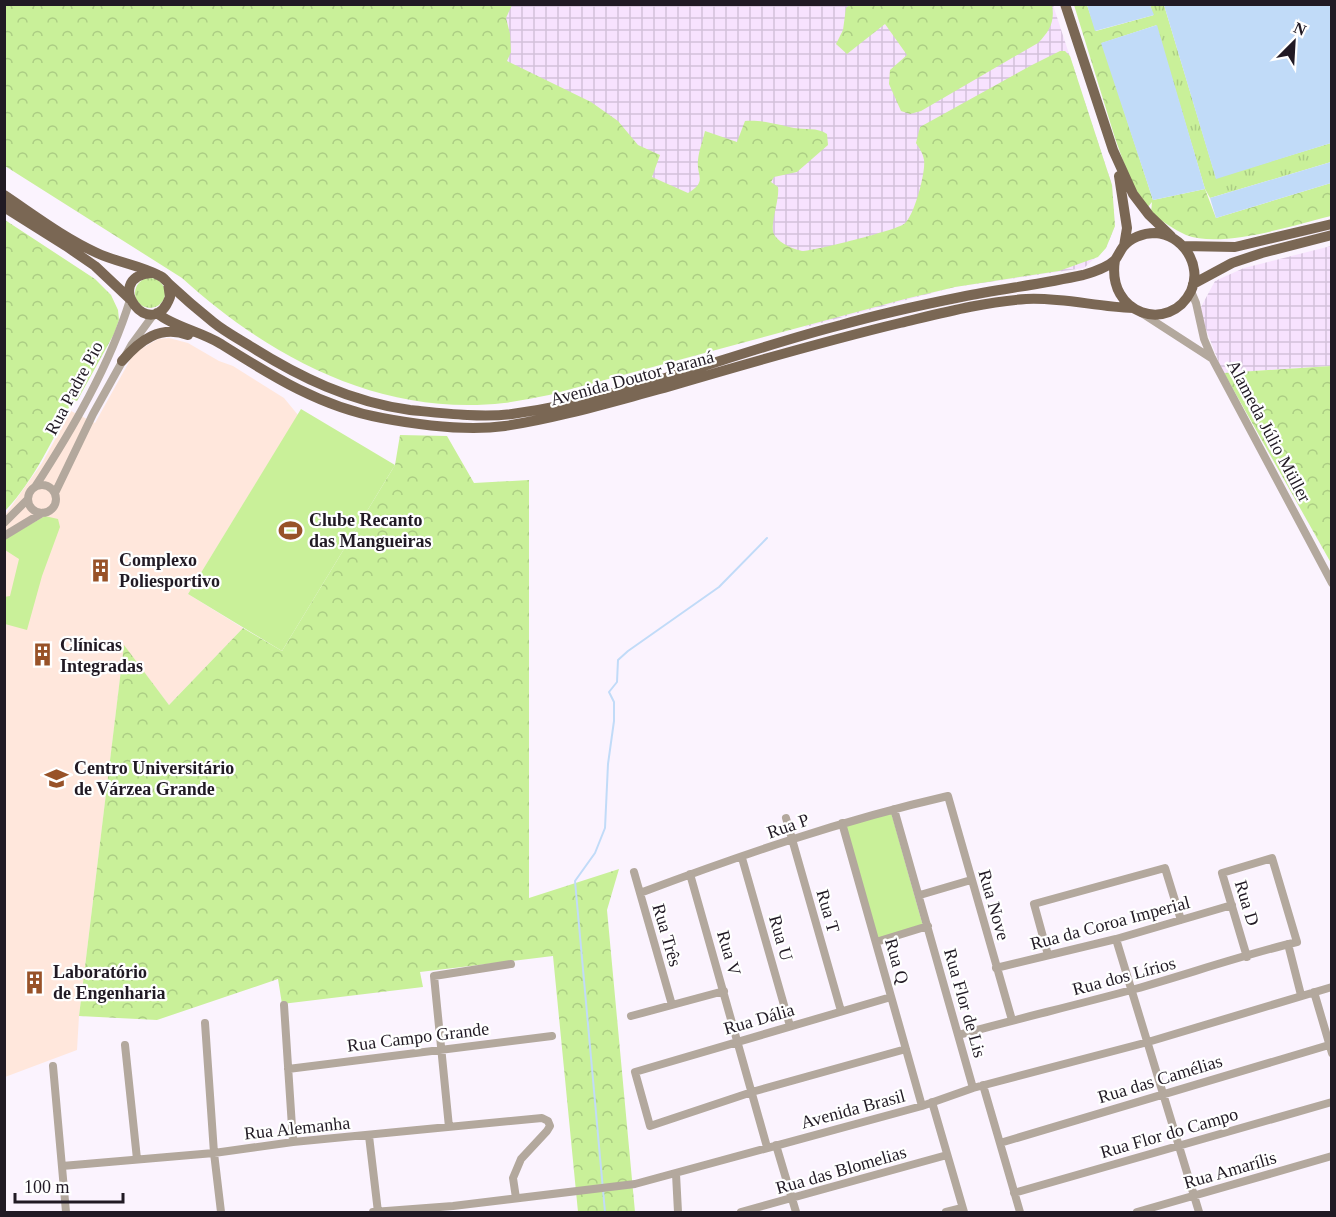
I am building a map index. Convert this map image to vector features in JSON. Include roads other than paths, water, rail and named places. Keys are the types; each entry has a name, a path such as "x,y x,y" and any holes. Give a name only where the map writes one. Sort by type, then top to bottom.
{"main road":[{"path":"1065,4 1113,150 1124,194 1127,228 1124,246 1115,260 1113,274 1115,287 1122,300 1136,310 1152,314 1164,313 1179,305 1192,288 1232,263 1332,235"},
{"path":"1113,150 1133,194 1149,215 1183,246 1194,271 1192,288"},
{"path":"4,195 62,233 98,253 163,277 168,283 170,297 163,309 156,313 142,313 95,266 4,207"},
{"path":"1183,246 1235,247 1332,224"},
{"path":"1124,246 1142,234 1153,233 1174,238"},
{"name":"Avenida Doutor Paraná","path":"168,283 215,324 287,369 320,385 367,401 407,409 454,414 508,414 595,398 840,325 963,296 1026,287 1087,274 1100,270 1115,260"},
{"path":"130,300 130,286 134,280 138,276 151,273"},
{"name":"Avenida Doutor Paraná","path":"156,313 164,319 218,342 279,381 344,408 381,418 470,427 503,426 590,408 853,334 963,308 1027,299 1073,300 1136,310"},
{"path":"122,362 145,339 162,331 178,331 241,357"}],"street":[{"name":"Alameda Júlio Müller","path":"1192,288 1204,339 1212,358 1332,584"},
{"name":"Rua Padre Pio","path":"36,487 112,351 130,300"},
{"name":"Alameda Júlio Müller","path":"1136,310 1212,358"},
{"name":"Rua Padre Pio","path":"55,493 89,423 132,344 156,313"},
{"path":"4,523 28,499 31,491 36,487 47,486 55,493 55,505 50,511 42,513 4,536"},
{"path":"28,499 31,507 42,513"},
{"name":"Rua P","path":"640,893 792,839 894,808 948,796"},
{"name":"Rua Nove","path":"948,796 1012,1020"},
{"name":"Rua Flor de Lis","path":"894,808 973,1088"},
{"name":"Rua T","path":"786,818 841,1011"},
{"name":"Rua Q","path":"842,824 922,1106"},
{"name":"Rua U","path":"742,858 790,1026"},
{"name":"Rua D","path":"1247,957 1222,873 1272,858 1297,942"},
{"path":"1048,955 1034,904 1165,868 1180,920"},
{"name":"Rua Três","path":"634,872 672,1005"},
{"name":"Rua V","path":"690,874 767,1147"},
{"path":"920,896 971,880"},
{"name":"Rua da Coroa Imperial","path":"996,968 1116,939 1232,905"},
{"path":"876,942 927,926"},
{"path":"1116,939 1199,1212"},
{"name":"Rua dos Lírios","path":"958,1035 1132,990 1297,942"},
{"path":"1288,944 1301,995"},
{"path":"448,1127 434,976 511,964"},
{"name":"Avenida Brasil","path":"376,1212 453,1209 516,1198 635,1184 922,1106 983,1085 1148,1042 1332,987"},
{"path":"631,1016 724,991"},
{"path":"1314,992 1330,1049"},
{"name":"Rua Dália","path":"752,1092 650,1126 635,1072 891,997"},
{"path":"284,1005 293,1142"},
{"path":"205,1023 214,1152 221,1212"},
{"name":"Rua Campo Grande","path":"288,1069 552,1036"},
{"path":"126,1045 137,1159"},
{"path":"752,1092 906,1049"},
{"name":"Rua das Camélias","path":"1000,1143 1164,1093 1330,1049"},
{"path":"52,1066 66,1212"},
{"path":"983,1085 1020,1212"},
{"path":"933,1102 963,1210 946,1212"},
{"name":"Rua Flor do Campo","path":"1014,1193 1332,1102"},
{"name":"Rua Alemanha","path":"62,1166 535,1118 548,1121 550,1125 548,1131 521,1159 513,1178 516,1198"},
{"path":"369,1136 376,1212"},
{"path":"776,1145 796,1212"},
{"name":"Rua das Blomelias","path":"741,1212 948,1155"},
{"name":"Rua Amarílis","path":"1137,1212 1332,1156"},
{"path":"675,1174 678,1212"}],"water":[{"path":"1087,5 1150,5 1154,15 1095,31"},
{"path":"1164,5 1331,5 1331,143 1216,179"},
{"path":"1157,25 1205,189 1153,200 1101,43"},
{"path":"1331,162 1331,183 1216,218 1210,198"}],"waterway":[{"path":"605,1212 575,881 595,853 605,828 608,764 614,721 614,702 609,692 617,682 618,660 719,587 767,538"}],"place":[{"name":"Clube Recanto das Mangueiras","path":"291,530"},
{"name":"Complexo Poliesportivo","path":"101,570"},
{"name":"Clínicas Integradas","path":"42,655"},
{"name":"Centro Universitário de Várzea Grande","path":"56,778"},
{"name":"Laboratório de Engenharia","path":"35,982"}]}
